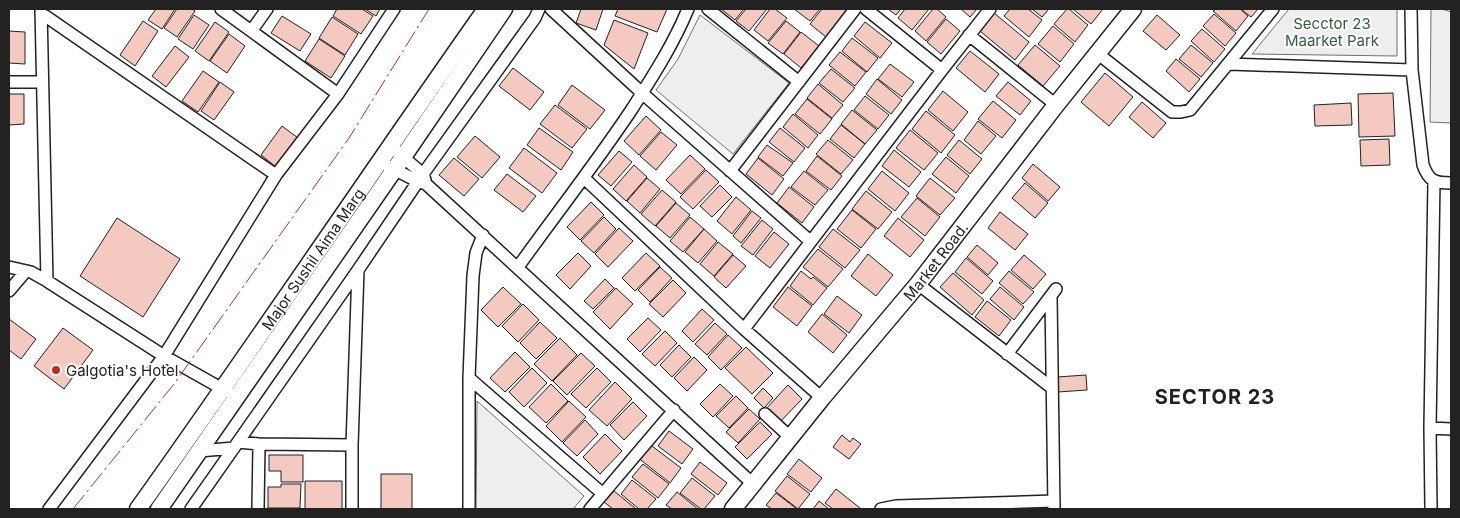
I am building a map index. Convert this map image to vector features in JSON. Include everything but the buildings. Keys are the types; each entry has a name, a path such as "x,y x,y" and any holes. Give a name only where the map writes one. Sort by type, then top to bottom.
{"street":[{"path":"221,9 338,94"},
{"path":"252,30 267,9"},
{"path":"49,509 164,356 276,175 338,94 394,9"},
{"name":"Major Sushil Aima Marg","path":"159,509 199,451 230,393 380,160 486,9"},
{"name":"Major Sushil Aima Marg","path":"138,509 230,393 399,164 504,9"},
{"path":"191,509 540,9"},
{"path":"551,9 642,93 810,241"},
{"path":"518,267 584,178 642,93 668,53 688,9"},
{"path":"708,9 799,82"},
{"path":"730,171 855,9"},
{"path":"866,9 942,70"},
{"path":"744,329 990,9"},
{"name":"Market Road.","path":"733,509 822,398 918,284 1056,105 1133,9"},
{"path":"1097,53 1172,112 1190,110 1273,9"},
{"path":"1411,9 1412,70 1423,165 1428,176 1434,182 1451,184"},
{"path":"41,11 276,175"},
{"path":"41,11 47,281"},
{"path":"969,35 1056,105"},
{"path":"1229,64 1412,70"},
{"path":"9,82 42,82"},
{"path":"390,146 399,164"},
{"path":"380,160 399,164 422,180 753,484"},
{"path":"584,178 744,329 822,398"},
{"path":"1431,509 1430,428 1434,182"},
{"path":"469,509 469,378 473,269 476,253 483,235"},
{"path":"9,267 26,271 47,281 164,356 230,393"},
{"path":"352,509 352,445 358,270"},
{"path":"9,291 26,271"},
{"path":"918,284 1052,388"},
{"path":"881,509 896,506 1054,505 1053,292 1007,354"},
{"path":"469,378 603,494"},
{"path":"590,509 674,410"},
{"path":"765,414 790,437"},
{"path":"1430,428 1451,429"},
{"path":"199,451 236,445 259,444 352,445"},
{"path":"258,509 259,444"}],"green space":[{"name":"Secctor 23 Maarket Park","path":"1289,9 1397,9 1397,56 1252,54"},
{"path":"1431,9 1442,9 1451,12 1451,123 1430,122"},
{"path":"700,15 789,83 733,154 656,90 678,59"},
{"path":"477,401 584,496 573,509 476,509"}],"power":[{"path":"73,509 174,384 349,138 429,9"}],"place":[{"name":"Galgotia's Hotel","path":"56,370"}],"district":[{"name":"SECTOR 23","path":"1215,397"}]}
